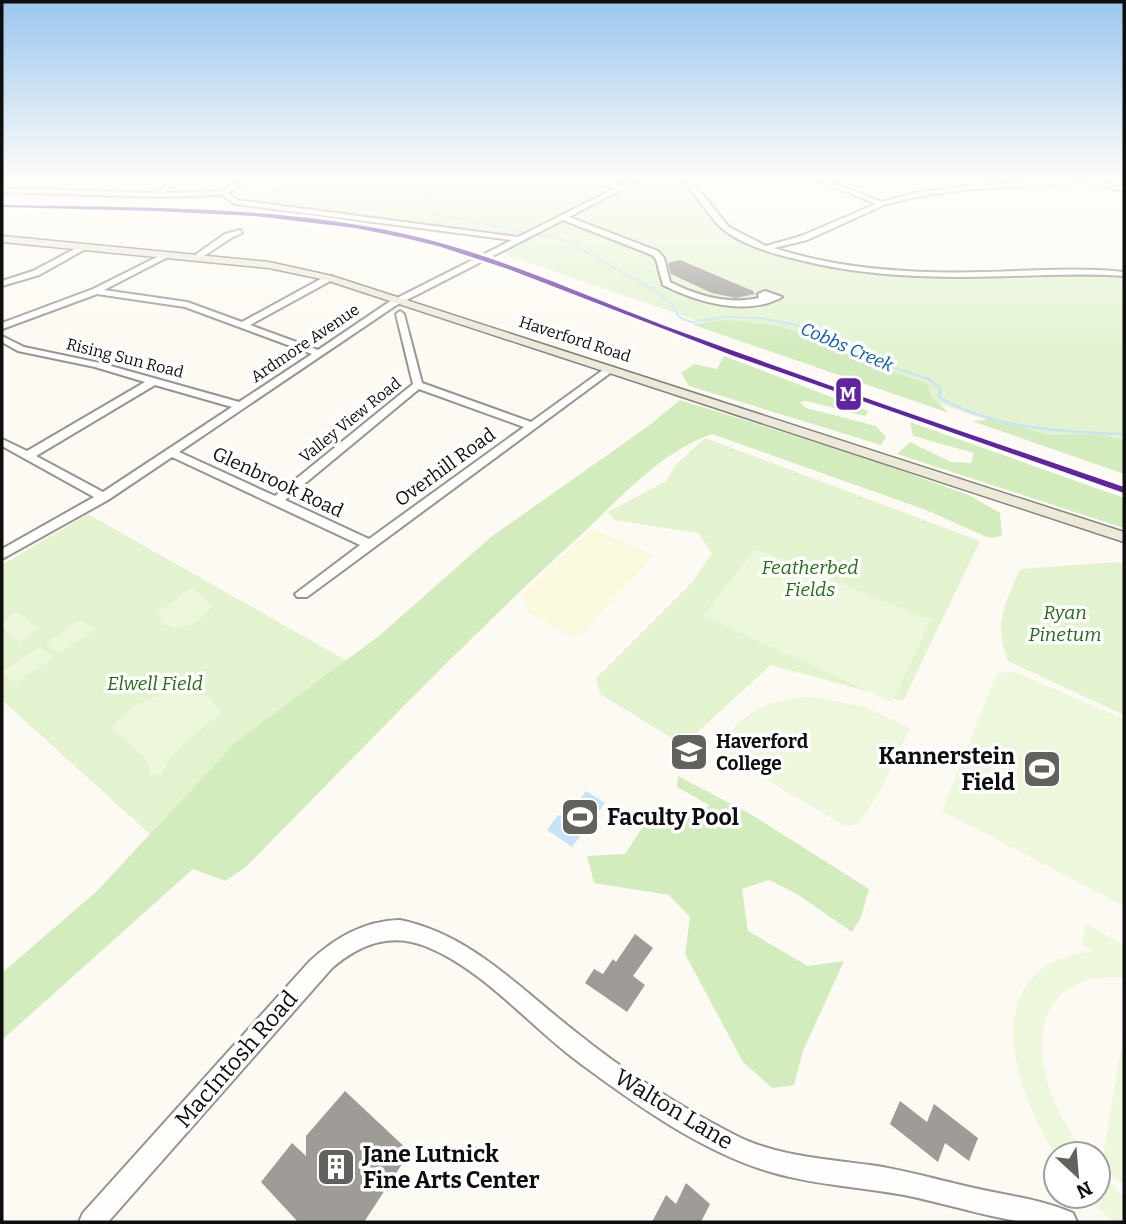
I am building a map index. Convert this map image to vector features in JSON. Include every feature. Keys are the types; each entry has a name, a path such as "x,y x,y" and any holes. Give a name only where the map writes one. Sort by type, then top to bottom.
{"main road":[{"name":"Haverford Road","path":"5,241 268,265 329,278 1124,537"}],"street":[{"path":"195,258 228,236"},
{"path":"496,236 518,239"},
{"name":"Ardmore Avenue","path":"2,555 104,497 380,311 524,236"},
{"path":"616,236 647,248 660,258 663,279 672,287 727,304 748,304 765,299"},
{"path":"744,236 768,247 877,271 963,275 1092,271 1124,274"},
{"path":"768,247 810,236"},
{"path":"2,284 36,272 85,247"},
{"path":"2,326 96,291 165,255"},
{"path":"242,326 329,278"},
{"path":"96,291 187,305 319,353"},
{"path":"380,311 400,314 417,307"},
{"name":"Valley View Road","path":"278,500 418,385 400,314"},
{"name":"Rising Sun Road","path":"2,339 21,349 154,381 240,406"},
{"name":"Overhill Road","path":"302,594 610,369"},
{"path":"27,456 154,381"},
{"path":"418,385 532,426"},
{"path":"2,442 104,497"},
{"name":"Glenbrook Road","path":"172,453 369,544"},
{"name":"MacIntosh Road","path":"92,1222 332,953 362,936 402,930"},
{"name":"Walton Lane","path":"402,930 444,942 586,1054 706,1133 749,1154 784,1166 906,1183 969,1199 1007,1204 1064,1222"}],"shaded area":[{"path":"592,529 653,555 582,634 571,636 528,612 522,593"}],"green space":[{"path":"513,236 735,236 747,242 832,264 963,277 1093,273 1124,275 1124,467 501,253 527,238"},
{"path":"730,320 778,326 853,351 872,364 928,384 930,395 949,413 691,324"},
{"path":"724,356 868,411 865,416 807,401 800,402 806,408 876,426 886,437 881,445 689,386 681,373 694,364 717,369"},
{"path":"680,400 872,460 971,496 1000,513 1002,536 989,538 926,510 712,434 694,442 642,477 539,574 412,698 246,867 225,881 193,869 2,1040 2,973 97,891 237,741 379,636 491,537 647,427"},
{"path":"995,419 1048,435 1096,434 1124,440 1124,474 972,421"},
{"path":"910,422 1124,498 1124,528 897,454 910,442 951,462 971,463 974,453 913,436"},
{"name":"Featherbed Fields","path":"705,438 980,541 903,701 771,665 683,745 600,694 596,678 693,581 712,553 698,533 614,520 608,512 666,481 677,464"},
{"name":"Elwell Field","path":"88,514 356,666 153,837 2,700 2,565"},
{"path":"755,549 931,620 892,702 703,616"},
{"name":"Ryan Pinetum","path":"1116,562 1124,564 1124,715 1008,661 1001,635 1003,614 1020,569"},
{"path":"192,588 212,606 203,617 185,627 164,625 157,613"},
{"path":"16,612 40,629 21,642 2,628 2,621"},
{"path":"81,620 95,630 60,653 46,643"},
{"path":"39,647 54,657 16,683 2,672"},
{"name":"Kannerstein Field","path":"1015,672 1124,719 1124,906 942,811 997,673"},
{"path":"184,690 209,697 221,712 170,757 162,774 150,775 147,759 112,728 135,706 164,694"},
{"path":"815,697 865,707 910,728 879,793 858,824 845,826 716,750 737,725 758,709 783,700"},
{"path":"678,776 752,815 869,889 861,917 852,932 797,894 769,880 742,889 748,931 808,966 844,961 803,1051 794,1085 772,1088 743,1062 685,954 690,917 669,895 594,883 587,856 625,854 654,810 700,815 709,805 677,787"},
{"path":"1086,924 1124,945 1124,978 1084,981 1068,989 1056,1000 1047,1014 1042,1051 1045,1072 1051,1094 1075,1140 1047,1140 1026,1096 1017,1064 1014,1032 1018,1003 1032,979 1056,961 1094,951 1082,944"},
{"path":"1124,1031 1124,1184 1112,1176 1112,1140 1106,1140"},
{"path":"1112,1185 1124,1197 1124,1222 1113,1222 1101,1210 1112,1210"}],"water":[{"name":"Faculty Pool","path":"586,791 605,803 572,847 547,830 558,815 565,819"}],"building":[{"path":"680,260 755,294 736,298 712,293 671,274 668,263"},
{"path":"635,934 653,948 633,976 645,985 627,1012 585,983 594,969 603,974 613,959 616,962"},
{"name":"Jane Lutnick Fine Arts Center","path":"345,1091 410,1152 364,1222 298,1222 261,1182 292,1143 306,1156 306,1136"},
{"path":"900,1101 927,1122 934,1104 978,1138 969,1161 945,1143 938,1162 890,1124"},
{"path":"686,1183 710,1204 701,1222 652,1222 666,1195 676,1204"}],"waterway":[{"name":"Cobbs Creek","path":"549,236 561,238 654,290 671,303 679,317 691,322 726,317 760,318 801,326 858,348 872,360 928,379"},
{"name":"Cobbs Creek","path":"928,379 941,389 939,397 982,416 1029,427 1124,434"}],"transit line":[{"name":"M","path":"405,236 510,268 736,354 1124,490"}],"place":[{"name":"Haverford College","path":"689,752"},
{"name":"Kannerstein Field","path":"1042,769"},
{"name":"Faculty Pool","path":"580,817"},
{"name":"Jane Lutnick Fine Arts Center","path":"336,1167"}]}
